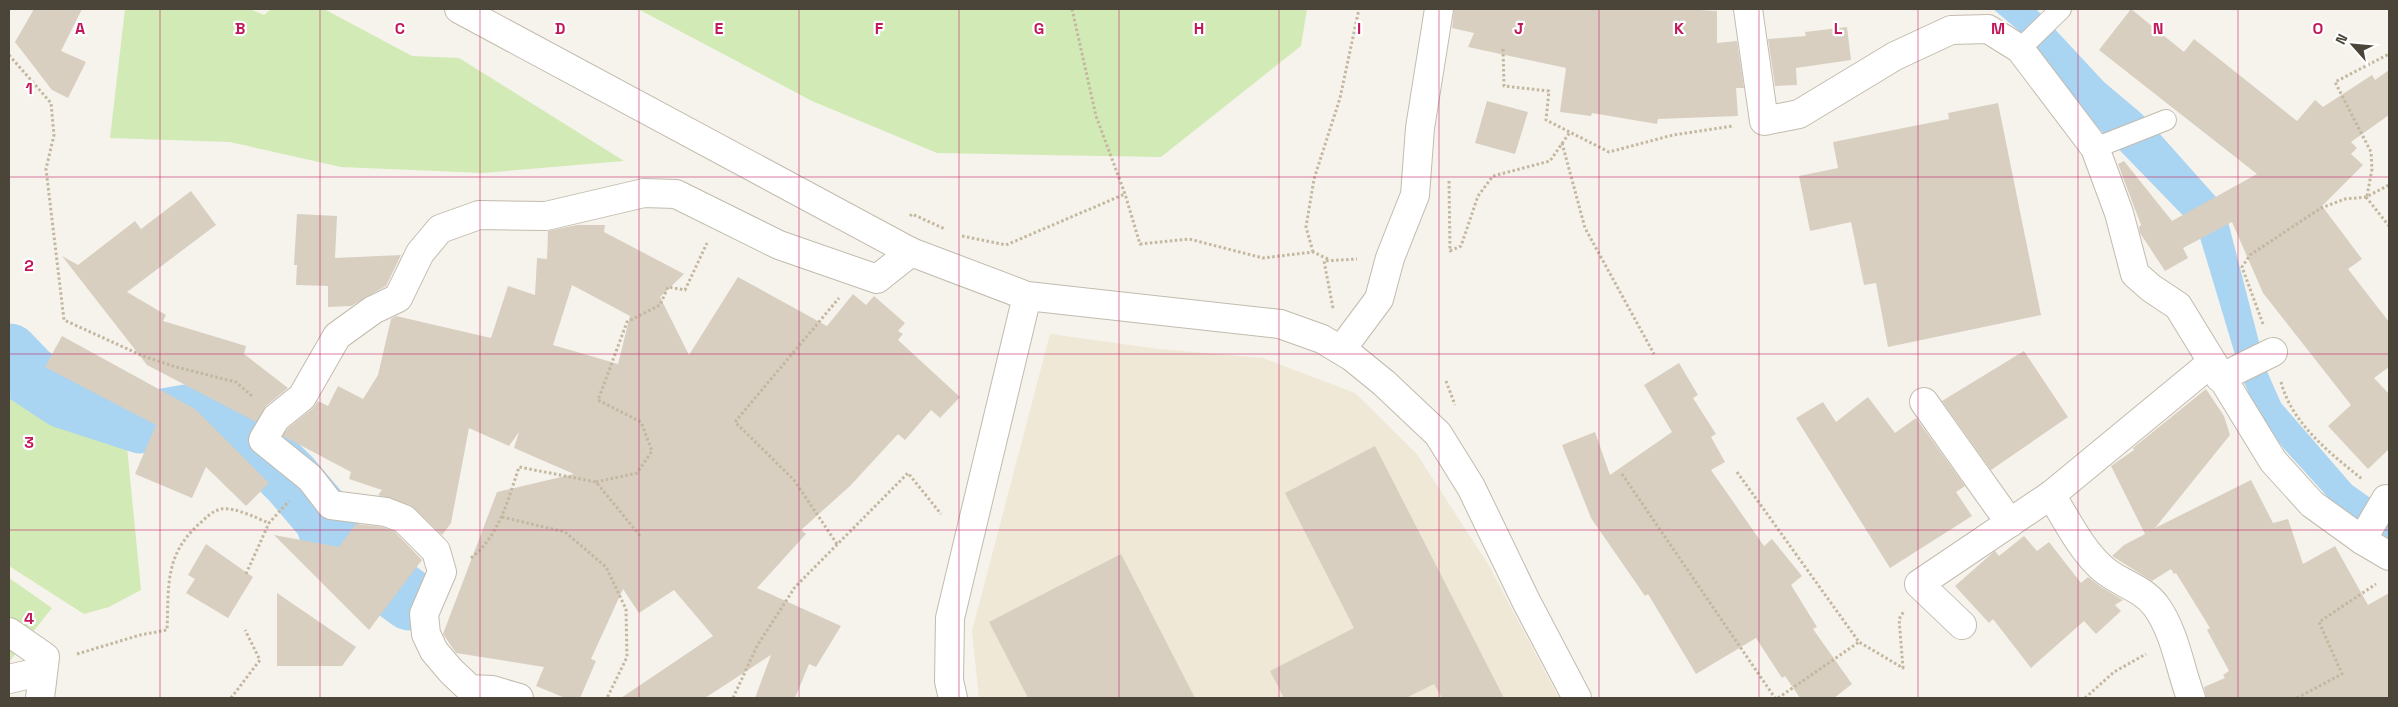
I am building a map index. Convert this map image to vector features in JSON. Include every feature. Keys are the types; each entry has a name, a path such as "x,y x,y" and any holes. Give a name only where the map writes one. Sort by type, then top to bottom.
{"street":[{"path":"459,9 567,65 882,238 911,252 1027,296 1280,324 1332,345 1384,383 1438,434 1471,487 1526,601 1577,698"},
{"path":"1332,345 1379,299 1390,258 1415,195 1420,128 1439,9"},
{"path":"1748,9 1764,121 1799,114 1895,56 1951,30 1988,29 2020,50 2095,148 2119,213 2135,274 2151,288 2178,306 2224,370 2272,461 2312,504 2362,540 2385,568"},
{"path":"519,698 492,690 470,694 434,651 426,634 424,614 442,572 436,551 404,518 386,512 331,505 310,478 263,440 276,418 302,397 337,336 373,310 398,298 420,253 440,229 478,216 546,216 644,193 676,194 779,245 877,279 911,252"},
{"path":"953,698 949,681 950,618 1027,296"},
{"path":"1962,625 1919,584 2051,495 2224,370 2273,352"},
{"path":"1924,402 2010,522"},
{"path":"2051,495 2092,559 2106,571 2128,583 2156,605 2172,639 2190,698"},
{"path":"2362,540 2386,499"},
{"path":"9,632 45,657 40,698"},
{"path":"9,679 43,671"}],"lane":[{"path":"2020,50 2062,9"},
{"path":"2095,148 2166,120"}],"path":[{"path":"1072,9 1096,116 1125,194 1140,244 1189,240 1263,258 1313,252 1330,260"},
{"path":"1313,252 1306,228 1314,180 1340,98 1359,9"},
{"path":"1503,49 1504,86 1549,91 1546,120 1610,152 1673,135 1764,121"},
{"path":"2366,197 2372,169 2371,152 2335,82 2389,54"},
{"path":"9,55 51,103 54,135 46,169 64,320 143,356 176,367 236,382 276,418"},
{"path":"1447,176 1450,184 1450,251 1461,246 1478,196 1493,176 1550,161 1570,132"},
{"path":"1562,142 1586,228 1654,354"},
{"path":"2386,499 2318,443 2285,396 2273,352 2242,267 2250,255 2321,208 2345,199 2366,197 2389,185"},
{"path":"959,235 1006,245 1125,194"},
{"path":"2366,197 2389,226"},
{"path":"912,214 951,231"},
{"path":"442,572 465,563 484,548 502,517 519,467 596,482 637,473 652,451 641,422 598,400 627,322 660,305 668,287 684,290 720,216"},
{"path":"1324,261 1334,313 1332,345"},
{"path":"837,544 794,480 735,422 853,282 844,268"},
{"path":"733,698 757,646 795,587 908,472 967,546"},
{"path":"1736,472 1859,642 1903,668 1899,619 1919,584"},
{"path":"1622,474 1776,698 1859,642"},
{"path":"246,574 269,523 310,478"},
{"path":"596,482 641,537"},
{"path":"43,671 70,656 140,635 167,630 170,570 176,551 188,534 211,513 222,509 238,511 269,523"},
{"path":"502,517 565,532 606,567 626,609 627,657 607,698"},
{"path":"2297,698 2342,674 2319,622 2385,568"},
{"path":"231,698 260,660 245,630"},
{"path":"2084,698 2114,672 2172,639"}],"shaded area":[{"path":"1050,334 1159,349 1263,358 1355,393 1416,453 1488,564 1559,698 979,698 972,631"}],"green space":[{"path":"125,9 250,9 264,15 271,9 324,9 412,56 459,58 624,161 482,173 341,167 230,142 110,138"},
{"path":"638,9 1307,9 1301,46 1161,157 937,153 812,101"},
{"path":"9,370 75,422 126,436 141,590 109,607 84,614 9,566"},
{"path":"9,578 52,608 9,662"}],"water":[{"path":"1993,9 2036,9 2104,82 2142,114 2224,206 2266,369 2281,403 2352,485 2389,511 2389,539 2335,505 2285,450 2259,416 2242,378 2198,231 2101,131 2018,30"}],"building":[{"path":"34,9 82,9 61,51 86,62 68,98 52,90 15,42"},
{"path":"1454,9 1682,9 1717,11 1717,43 1737,41 1744,88 1736,88 1738,116 1658,119 1657,124 1592,113 1591,116 1560,112 1566,68 1468,47 1474,33 1452,28"},
{"path":"2131,9 2184,52 2194,39 2297,121 2315,100 2323,107 2372,75 2375,80 2389,70 2389,115 2351,142 2357,148 2351,154 2363,165 2322,206 2362,259 2348,269 2389,322 2389,367 2374,378 2389,394 2389,449 2368,469 2328,426 2351,405 2263,293 2232,222 2183,248 2188,258 2165,271 2140,233 2139,227 2141,225 2118,164 2124,161 2172,221 2257,174 2099,50"},
{"path":"1847,27 1851,60 1796,68 1797,85 1775,86 1768,39 1806,36 1805,32"},
{"path":"1487,101 1528,112 1515,154 1475,143"},
{"path":"1998,103 2041,315 1888,347 1876,283 1864,285 1851,222 1810,231 1799,176 1838,168 1833,142 1949,119 1948,113"},
{"path":"191,191 216,225 127,292 166,315 163,321 246,346 244,354 288,388 266,406 256,422 147,365 62,256 78,265 135,221 141,229"},
{"path":"297,214 337,216 335,258 401,255 386,286 351,306 328,307 328,286 296,285 297,265 294,265"},
{"path":"577,225 605,225 604,232 684,274 660,297 689,355 738,277 827,326 853,294 866,305 874,296 905,323 898,331 903,334 898,340 960,397 940,418 931,410 905,440 898,434 850,486 801,530 806,534 757,588 841,626 816,667 809,664 795,698 755,698 771,655 705,698 621,698 713,636 674,590 639,613 623,589 591,659 596,661 580,698 565,698 536,686 544,667 456,653 443,634 497,492 574,474 514,448 519,432 509,446 469,428 451,523 442,535 410,505 378,495 382,490 349,479 351,472 283,436 288,428 313,408 318,401 328,406 338,386 363,399 378,375 391,319 396,316 491,338 508,286 535,295 537,258 547,259 548,231","holes":["572,285 630,316 618,364 553,345"]},
{"path":"62,336 195,409 269,483 246,506 206,467 192,498 135,474 156,425 45,367"},
{"path":"2024,351 2068,417 1991,470 1942,401"},
{"path":"1679,363 1698,395 1693,398 1716,434 1711,437 1725,462 1711,470 1764,546 1772,539 1802,576 1791,585 1817,627 1813,629 1852,684 1834,698 1800,698 1785,676 1782,678 1756,638 1696,674 1648,594 1645,596 1591,518 1562,445 1595,432 1610,475 1672,432 1644,385"},
{"path":"2206,389 2224,416 2230,435 2155,528 2251,480 2273,523 2288,519 2303,564 2335,546 2368,605 2389,593 2389,698 2206,698 2204,687 2225,678 2223,675 2229,671 2207,630 2210,628 2176,573 2174,574 2171,569 2152,581 2112,556 2124,545 2145,534 2111,466 2134,450 2133,448"},
{"path":"1868,397 1895,433 1916,418 1965,486 1956,492 1972,516 1890,568 1796,418 1823,402 1836,422"},
{"path":"1375,446 1504,698 1442,698 1434,684 1406,698 1284,698 1270,671 1354,628 1285,493"},
{"path":"356,524 382,527 395,532 422,560 369,630 274,535 339,547"},
{"path":"2024,536 2037,551 2049,542 2081,583 2088,577 2123,600 2115,605 2121,611 2096,634 2084,621 2031,668 1993,619 1989,623 1955,586 1995,551 1999,556"},
{"path":"206,544 253,577 228,618 186,593 195,579 188,575"},
{"path":"1121,554 1195,698 1028,698 989,622"},
{"path":"277,593 356,647 342,666 277,666"}],"waterway":[{"path":"9,354 29,375 64,398 141,423 186,415 204,420 256,445 291,479 325,519 333,543 410,600"}]}
